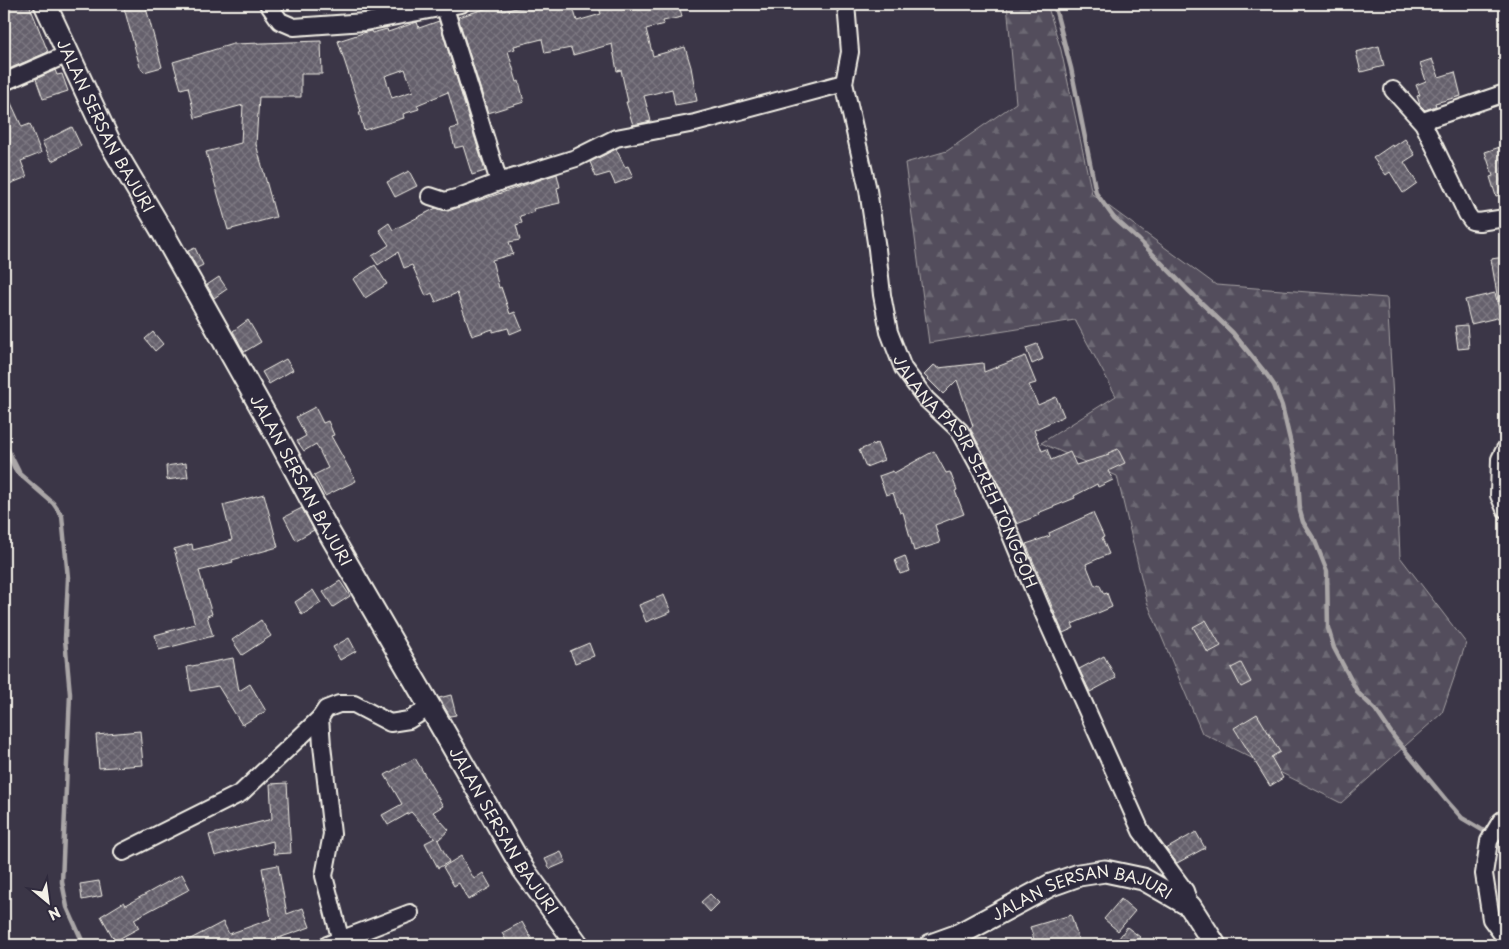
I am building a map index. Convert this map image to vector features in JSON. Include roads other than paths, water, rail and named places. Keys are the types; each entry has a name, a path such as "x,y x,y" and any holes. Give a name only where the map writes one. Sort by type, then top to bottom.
{"main road":[{"name":"JALAN SERSAN BAJURI","path":"45,4 110,143 162,231 327,529 523,869 578,945"},
{"name":"JALAN SERSAN BAJURI","path":"931,945 956,936 1051,886 1079,875 1105,871 1143,878 1190,906 1215,945"}],"street":[{"path":"268,4 280,21 294,27 365,22 453,6 499,182"},
{"name":"JALANA PASIR SEREH TONGGOH","path":"846,4 850,52 844,83 868,190 887,323 903,368 926,399 960,431 981,470 1133,814 1141,830 1185,891 1190,906"},
{"path":"4,82 68,54"},
{"path":"430,196 445,201 459,198 499,182 576,158 616,138 695,123 844,83"},
{"path":"1393,90 1423,123 1472,221 1479,222 1505,218"},
{"path":"1423,123 1426,120 1505,93"},
{"path":"1505,449 1500,459 1499,495 1505,509"},
{"path":"124,852 241,793 320,718 326,709 339,704 354,704 390,723 409,720 430,707"},
{"path":"320,718 332,834 324,876 337,944 410,912"},
{"path":"1505,818 1501,821 1489,841 1484,874 1491,919 1505,938"}],"waterway":[{"path":"1054,4 1071,68 1096,193 1114,218 1139,240 1233,333 1274,385 1282,406 1298,476 1300,511 1303,522 1315,541 1327,571 1328,628 1334,648 1358,693 1375,709 1394,737 1446,800 1462,818 1489,834"},
{"path":"4,442 19,472 8,453 16,471 53,503 62,516 68,578 65,639 70,694 62,882 67,907 84,945"},
{"path":"1496,838 1505,843"}]}
